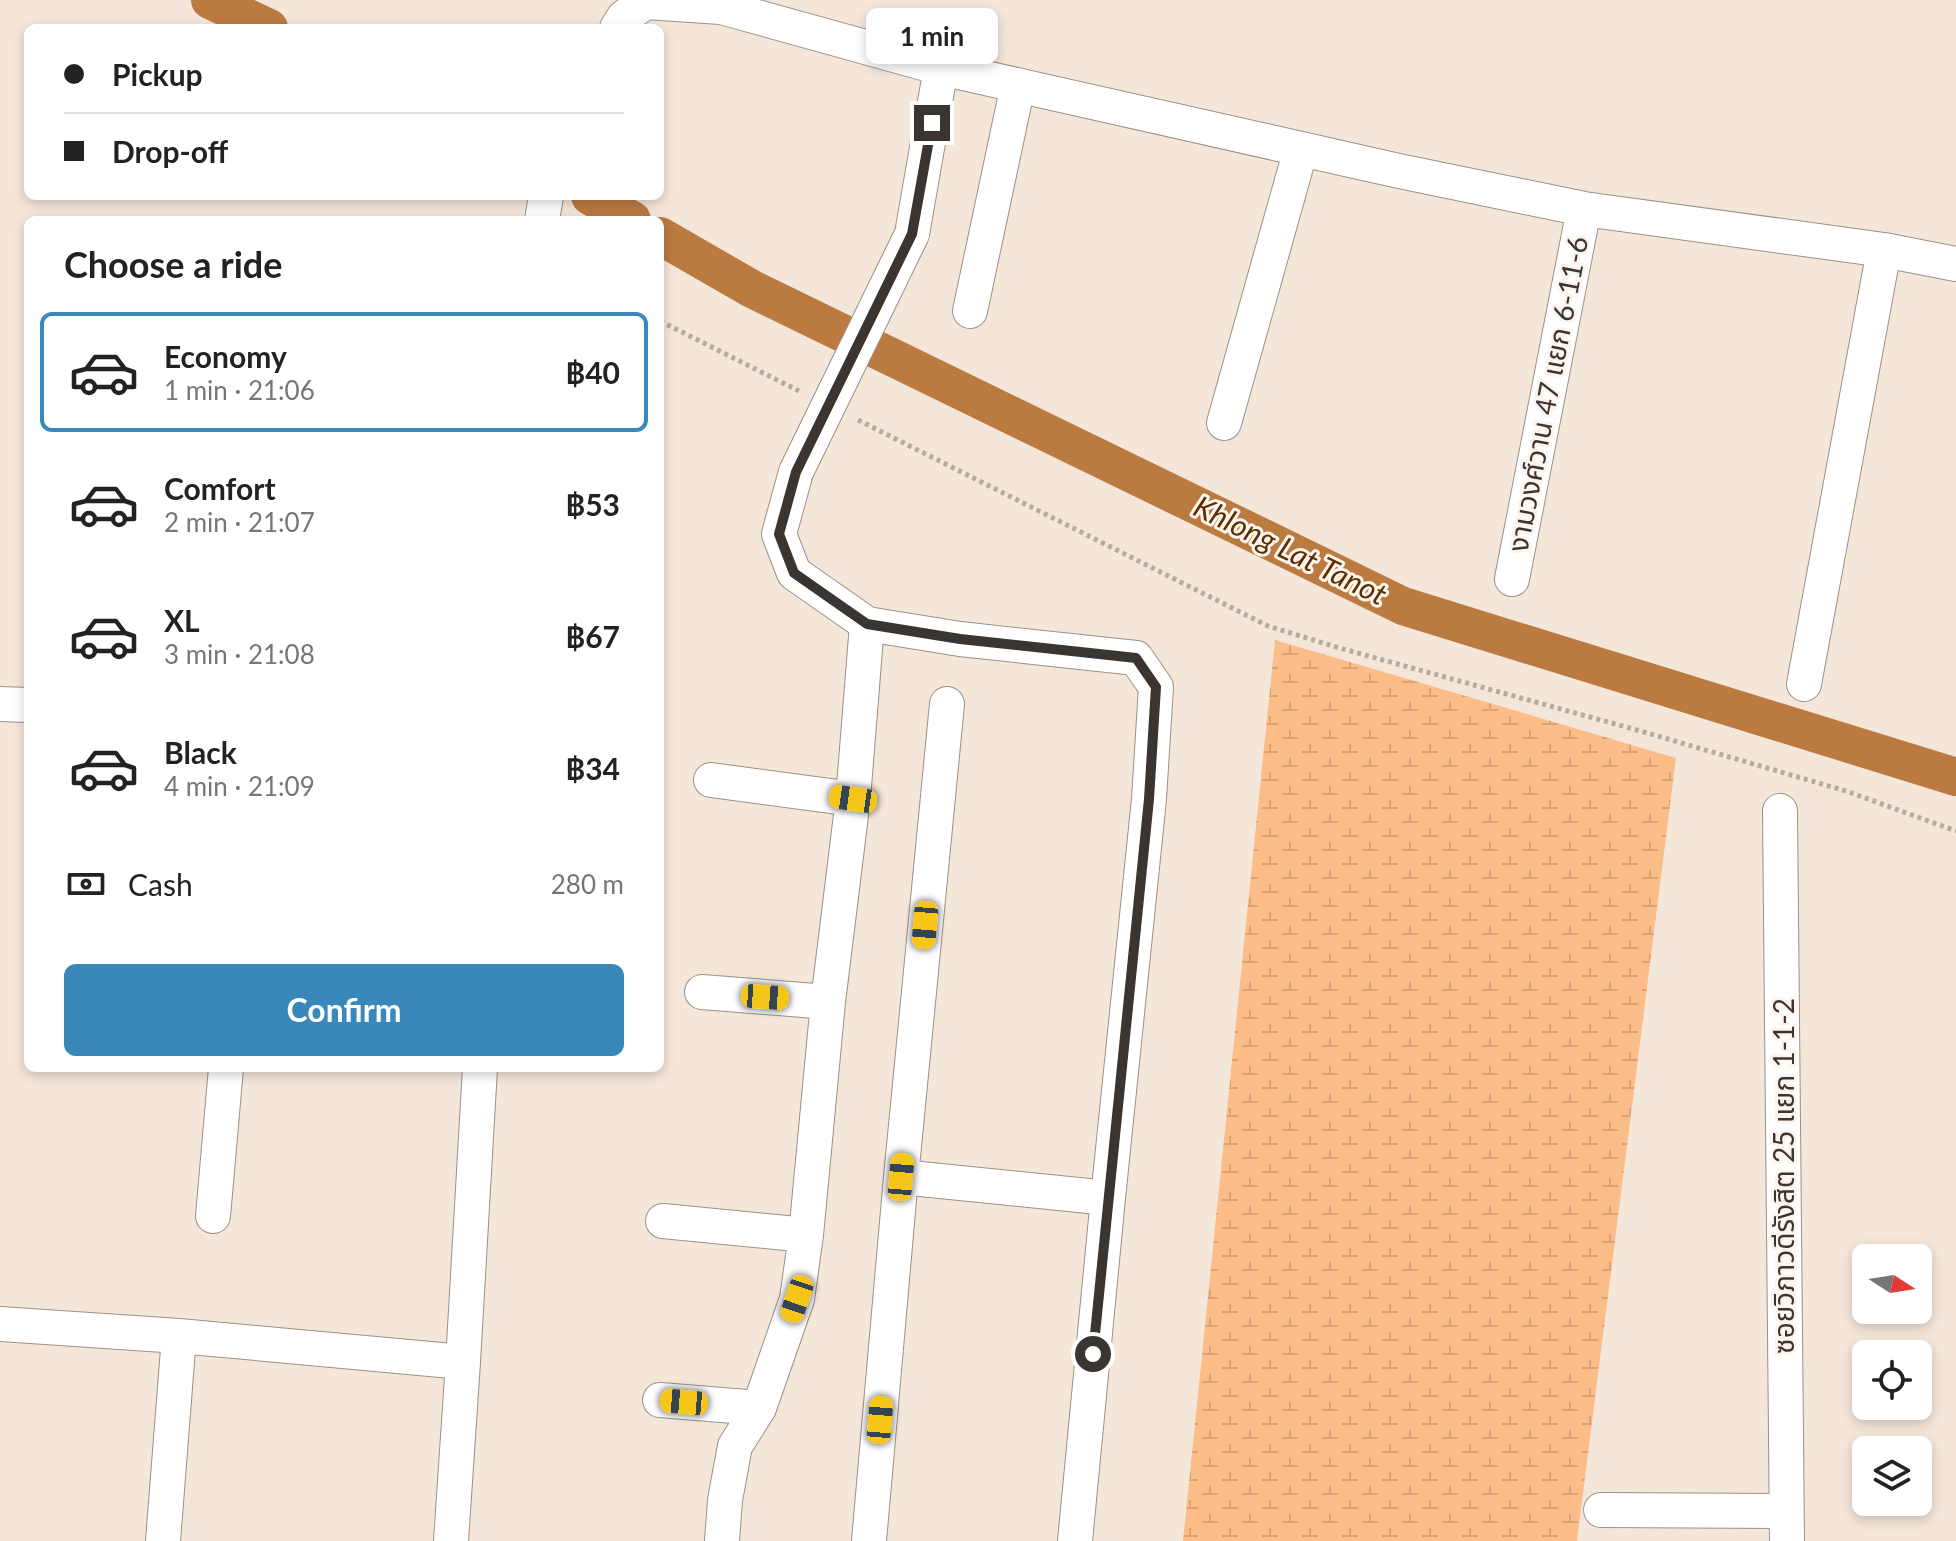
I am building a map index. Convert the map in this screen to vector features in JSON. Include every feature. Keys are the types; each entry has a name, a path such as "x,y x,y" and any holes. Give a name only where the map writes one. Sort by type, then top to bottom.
{"street":[{"path":"620,24 624,17 646,2 722,3 941,68 1584,209 1884,250 1956,264"},
{"path":"941,68 912,234 796,472 779,534 794,573 867,624 960,639 1136,658 1156,687 1149,799 1075,1541"},
{"path":"970,311 1018,85"},
{"path":"1224,423 1301,149"},
{"name":"งามวงศ์วาน 47 แยก 6-11-6","path":"1512,579 1584,209"},
{"path":"1804,684 1884,250"},
{"path":"722,1541 725,1500 735,1446 759,1408 797,1299 853,799 867,624"},
{"path":"0,715 0,704 24,705"},
{"path":"869,1541 947,704"},
{"path":"711,780 853,799"},
{"name":"ซอยวิภาวดีรังสิต 25 แยก 1-1-2","path":"1780,811 1786,1526"},
{"path":"702,992 828,1002"},
{"path":"213,1216 226,1072"},
{"path":"451,1541 480,1072"},
{"path":"901,1177 1108,1198"},
{"path":"663,1221 806,1235"},
{"path":"0,1324 179,1336 463,1362"},
{"path":"163,1541 179,1336"},
{"path":"660,1400 759,1408"},
{"path":"1601,1510 1786,1526"}],"path":[{"path":"664,323 801,392"},
{"path":"858,420 1268,626 1846,791 1956,831"}],"green space":[{"path":"1275,640 1676,758 1577,1541 1183,1541"}],"waterway":[{"name":"Khlong Lat Tanot","path":"210,0 261,24"},
{"name":"Khlong Lat Tanot","path":"597,200 625,216"},
{"name":"Khlong Lat Tanot","path":"664,238 752,289 1403,606 1956,777"}],"route":[{"path":"932,123 912,234 796,472 779,534 794,573 867,624 960,639 1136,658 1156,687 1149,799 1093,1354"}]}
